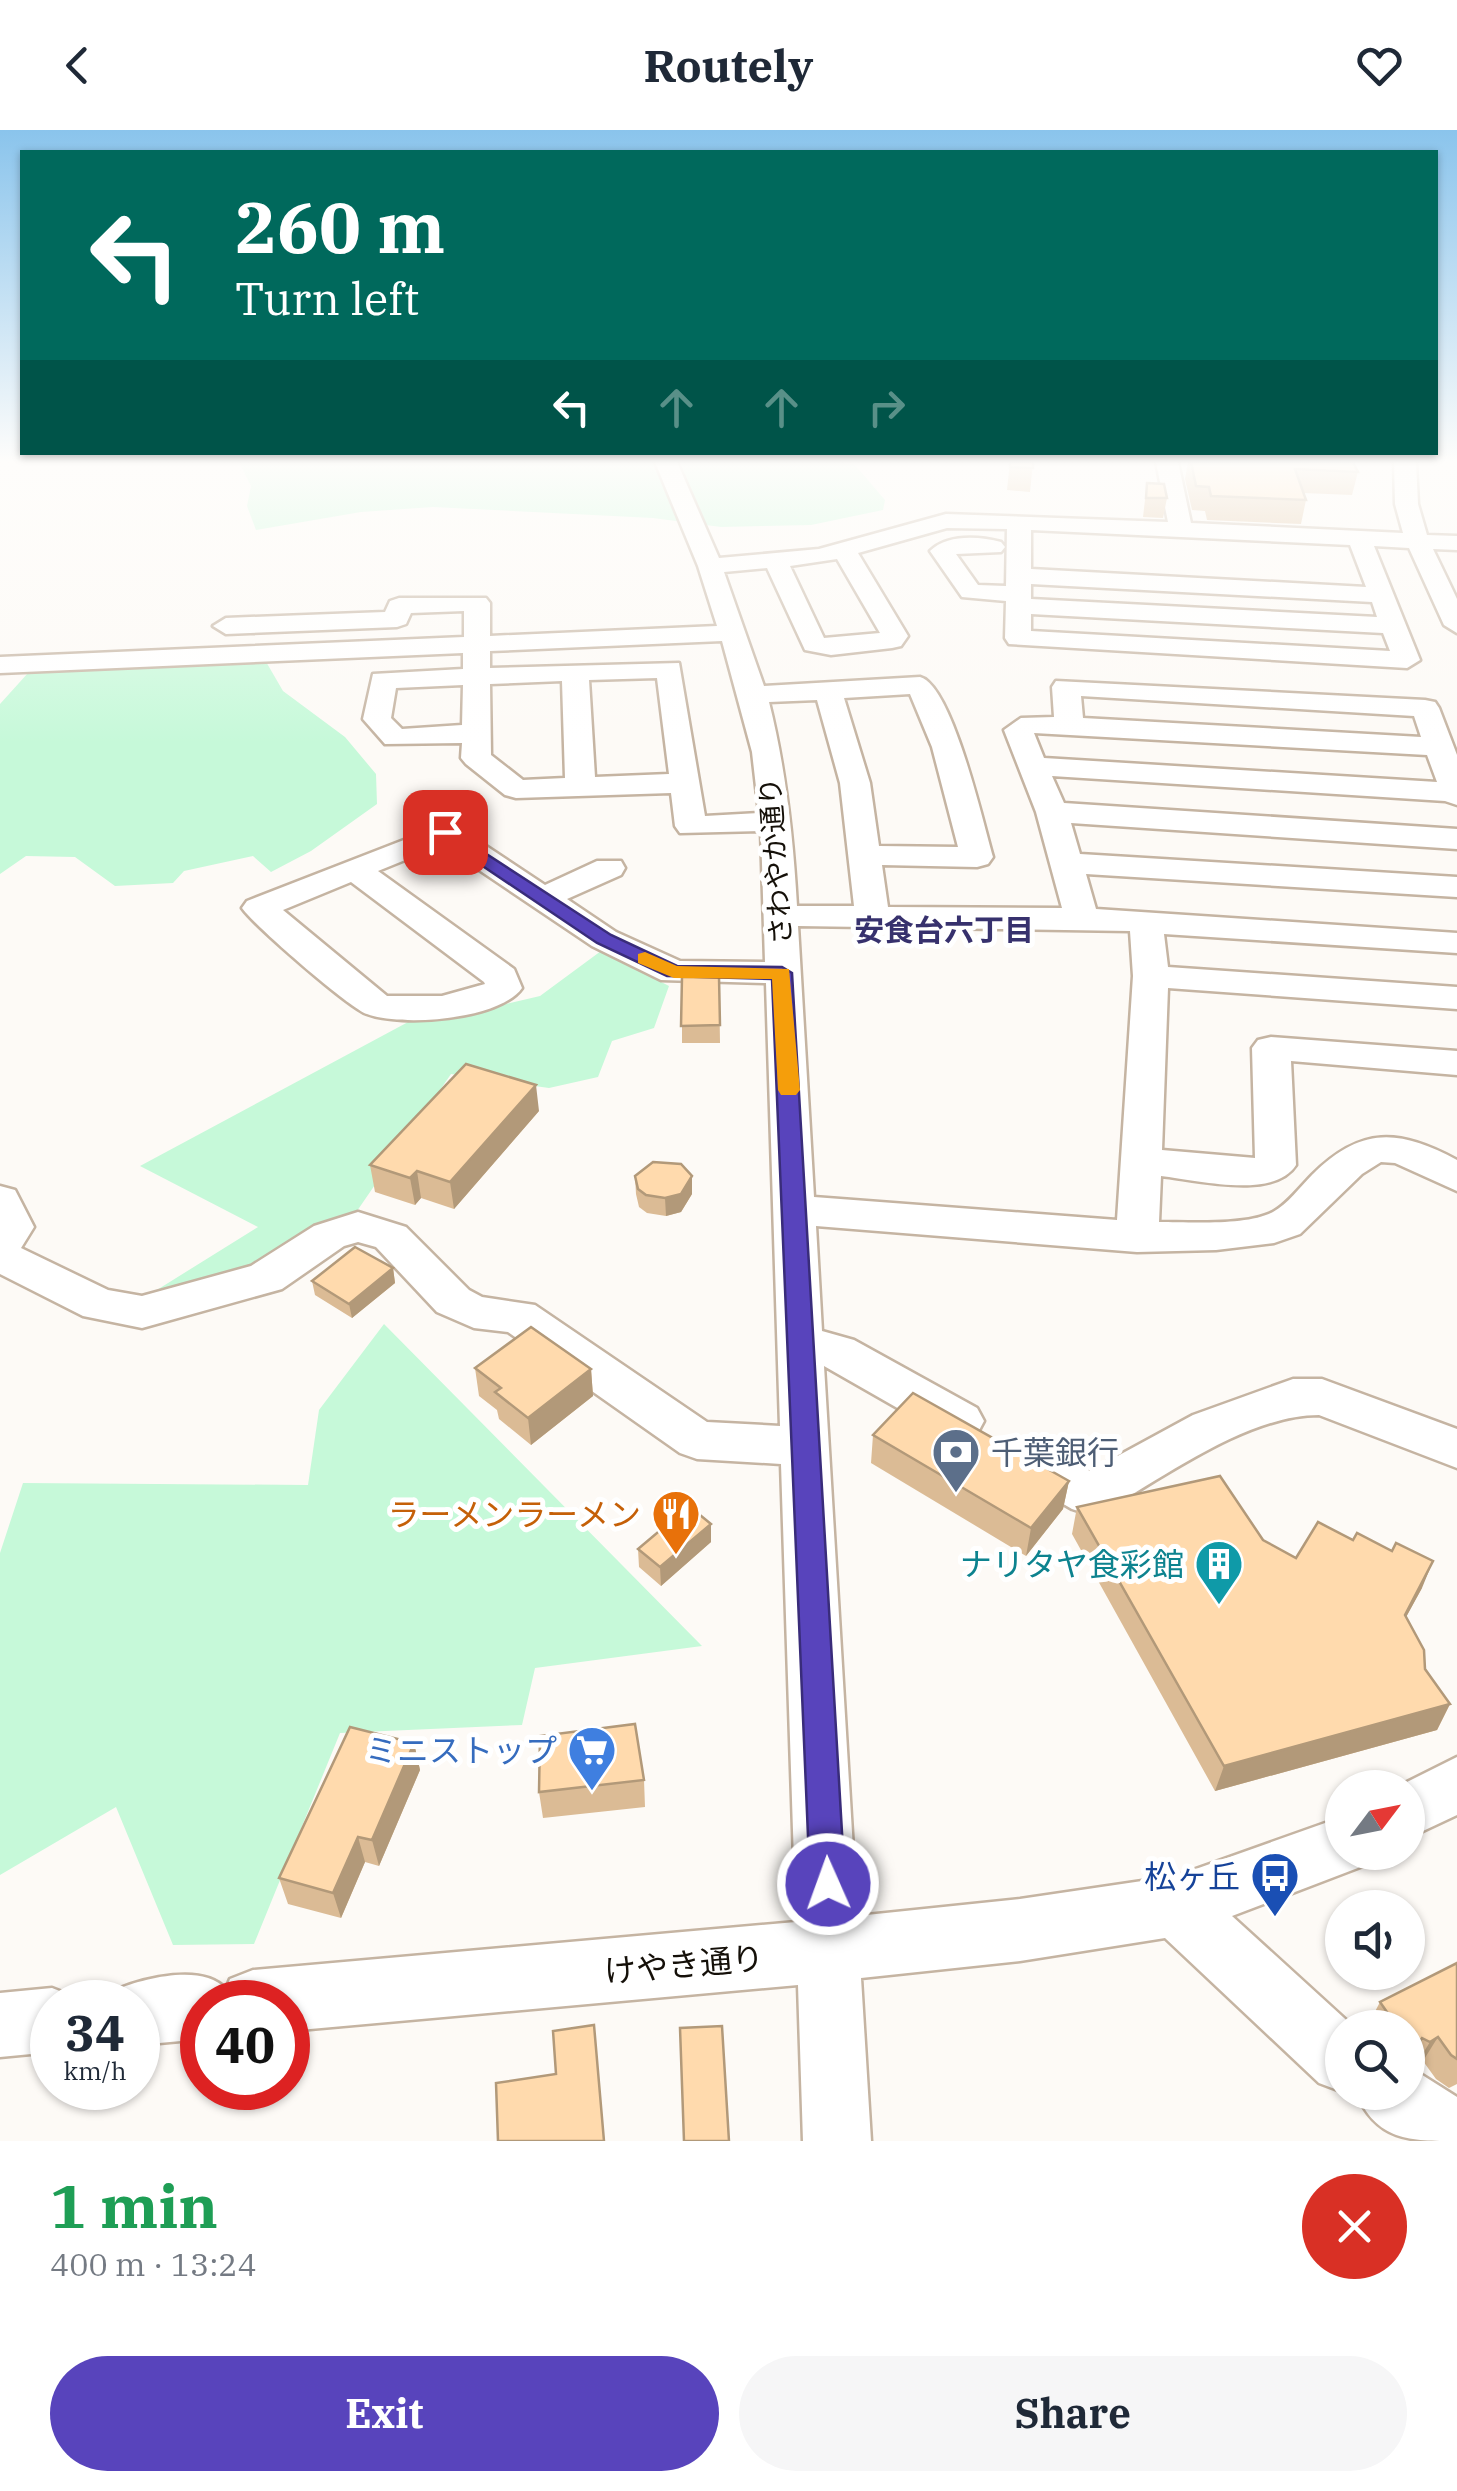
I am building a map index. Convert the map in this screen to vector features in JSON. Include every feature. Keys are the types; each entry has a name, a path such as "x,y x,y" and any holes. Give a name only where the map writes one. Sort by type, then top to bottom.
{"street":[{"name":"さわやか通り","path":"705,556 768,752 776,822 837,2141"},
{"path":"749,556 776,562 815,556"},
{"path":"776,562 814,644 832,647 892,640 895,636 848,556"},
{"path":"945,556 971,592 1381,595"},
{"path":"1027,556 1019,592 1018,638 1407,660 1381,595 1360,565 1360,556"},
{"path":"1426,556 1457,625"},
{"path":"1019,592 1394,626"},
{"path":"226,626 398,618 399,606 477,604 476,758 516,789 685,783"},
{"path":"0,666 731,633"},
{"path":"477,733 395,738 377,720 382,680 668,669 691,826 776,822"},
{"path":"576,672 581,788"},
{"path":"752,695 920,686 947,747 977,856 866,855"},
{"path":"828,691 855,783 872,915"},
{"path":"1033,766 1456,794 1438,748 1031,724 1018,730 1052,812 1082,918"},
{"path":"1052,812 1457,839"},
{"path":"354,869 501,977 504,988 482,1001 393,1010 376,1005 259,908 354,869 445,832 604,939 674,972 782,973"},
{"path":"1066,863 1457,887"},
{"path":"542,898 610,868"},
{"path":"780,916 1082,918 1457,943"},
{"path":"1137,1237 1152,976 1146,922"},
{"path":"1152,976 1457,998"},
{"path":"1141,1160 1256,1173 1276,1166 1271,1048 1457,1063"},
{"path":"795,1210 1137,1237 1278,1228 1294,1219 1350,1160 1388,1146 1409,1150 1457,1177"},
{"path":"0,1200 14,1227 0,1246"},
{"path":"0,1256 99,1306 142,1312 266,1278 329,1236 358,1227 391,1237 454,1301 474,1312 519,1318 697,1440 805,1447"},
{"path":"802,1343 838,1352 1090,1495 1210,1428 1292,1397 1322,1397 1457,1448"},
{"path":"1425,1802 1457,1784"},
{"name":"けやき通り","path":"310,1997 1020,1930 1176,1906 1325,1852"},
{"path":"1176,1906 1325,2044"},
{"path":"0,2025 30,2022"},
{"path":"1416,2110 1457,2138"}],"green space":[{"path":"265,660 283,691 345,737 376,774 377,804 311,851 271,872 253,856 184,871 173,883 115,886 75,857 26,856 0,874 0,704 28,673"},
{"path":"601,951 669,986 654,1028 612,1041 598,1077 549,1088 451,1074 357,1211 250,1268 144,1298 258,1227 140,1166 423,1014 455,1016 540,996"},
{"path":"384,1324 702,1646 535,1668 522,1725 340,1733 254,1944 173,1945 116,1807 0,1875 0,1553 23,1483 308,1485 319,1410"}],"building":[{"path":"682,977 719,977 720,1025 681,1026"},
{"path":"466,1064 536,1085 450,1182 417,1171 410,1178 370,1165"},
{"path":"653,1162 681,1164 692,1176 681,1194 665,1198 646,1195 638,1189 635,1176"},
{"path":"355,1247 393,1268 349,1304 312,1281"},
{"path":"531,1327 591,1369 528,1418 495,1392 501,1388 475,1368"},
{"path":"913,1393 1069,1481 1031,1528 873,1435"},
{"name":"ナリタヤ食彩館","path":"1220,1476 1263,1540 1296,1558 1318,1522 1353,1540 1357,1533 1392,1551 1396,1543 1433,1561 1405,1615 1424,1650 1425,1669 1450,1704 1224,1766 1077,1507"},
{"path":"689,1506 711,1524 660,1567 638,1549"},
{"path":"635,1724 644,1780 539,1792 540,1736"},
{"path":"350,1727 414,1743 372,1840 358,1837 333,1893 279,1878"},
{"path":"1457,1963 1457,2059 1438,2037 1430,2042 1425,2040 1425,2010 1386,2010 1380,2002 1404,1990 1425,1990 1425,1979"},
{"path":"594,2025 604,2141 498,2141 496,2083 556,2074 553,2031"},
{"path":"722,2026 729,2141 684,2141 680,2028"}],"slow traffic":[{"path":"645,958 674,972 782,973 789,1090"}],"place":[{"name":"千葉銀行","path":"956,1494"},
{"name":"ラーメンラーメン","path":"676,1556"},
{"name":"ナリタヤ食彩館","path":"1219,1606"},
{"name":"ミニストップ","path":"592,1792"},
{"name":"松ヶ丘","path":"1275,1918"}],"district":[{"name":"安食台六丁目","path":"944,929"}],"route":[{"path":"445,832 604,939 674,972 782,973 828,1884"}]}
